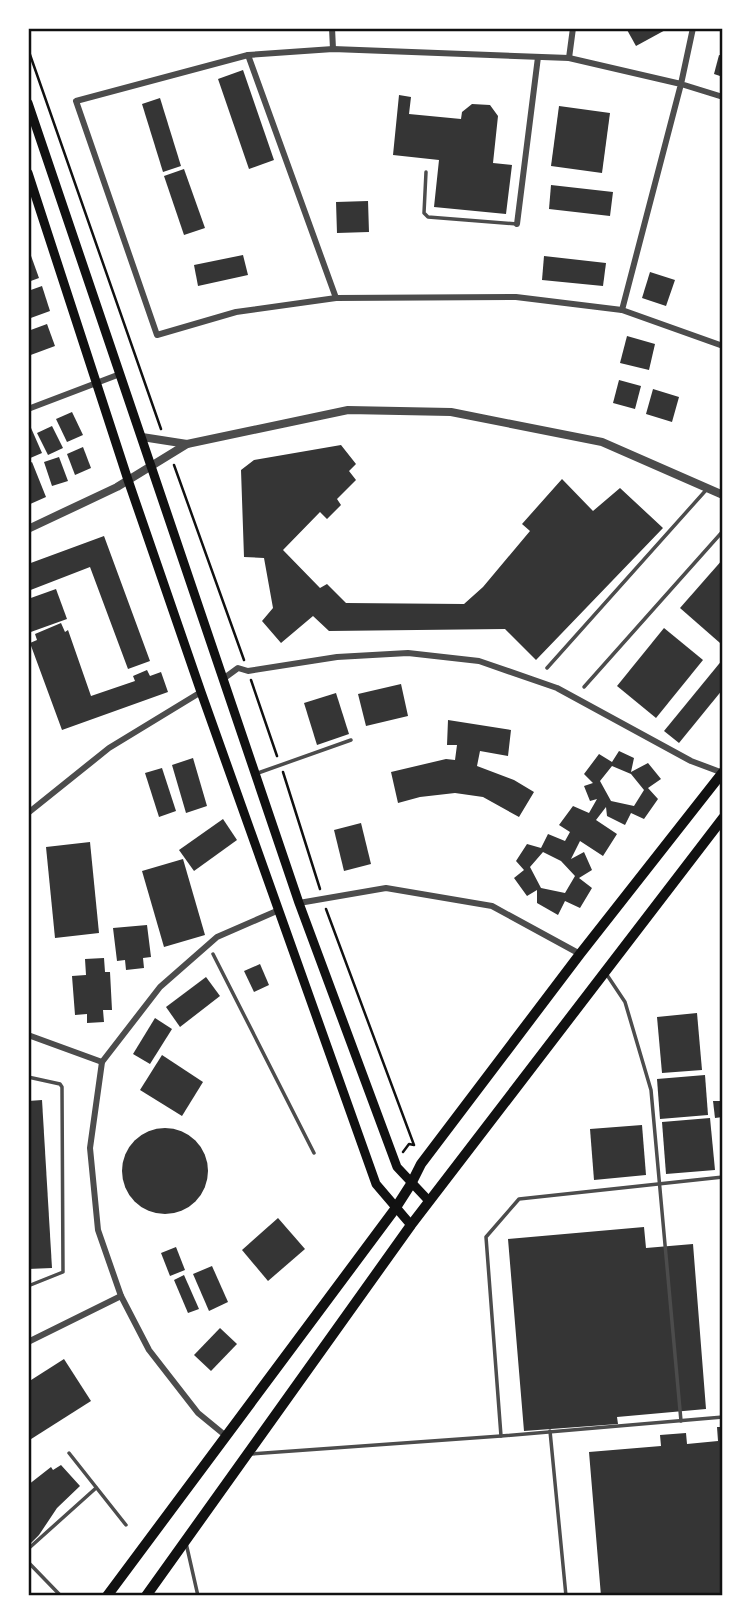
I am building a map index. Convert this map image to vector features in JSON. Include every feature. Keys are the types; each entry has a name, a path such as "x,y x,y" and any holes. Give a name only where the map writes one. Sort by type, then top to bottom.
{"main road":[{"path":"28,103 299,903 396,1163 411,1184 429,1201"},
{"path":"28,173 128,480 376,1184 411,1225"},
{"path":"107,1596 395,1209 421,1164 580,954 723,773"},
{"path":"146,1596 411,1225 723,818"}],"street":[{"path":"332,28 333,49"},
{"path":"569,58 573,28"},
{"path":"622,310 693,28"},
{"path":"723,97 681,84 569,58 333,49 248,55 76,101 157,335 236,312 336,298 516,297 622,310 723,346"},
{"path":"248,55 336,298"},
{"path":"517,224 538,57"},
{"path":"28,409 120,374"},
{"path":"28,528 128,480 187,444 348,410 451,412 602,442 723,495"},
{"path":"142,437 187,444"},
{"path":"223,679 238,668 248,671 337,657 408,653 479,661 557,688 691,761 723,773"},
{"path":"28,813 109,748 201,692"},
{"path":"299,903 386,888 492,906 580,954"},
{"path":"226,1436 208,1423 149,1350 121,1296 98,1230 90,1148 102,1062 160,987 217,937 279,911"},
{"path":"28,1035 102,1062"},
{"path":"28,1342 121,1296"}],"lane":[{"path":"426,172 424,213 428,218 517,224"},
{"path":"547,668 709,487"},
{"path":"584,687 723,531"},
{"path":"256,774 351,740"},
{"path":"213,954 314,1153"},
{"path":"604,970 625,1002 651,1090 681,1421"},
{"path":"28,1077 60,1084 62,1087 63,1272 28,1286"},
{"path":"501,1436 486,1237 519,1199 723,1177"},
{"path":"246,1454 723,1417"},
{"path":"550,1431 566,1596"},
{"path":"69,1453 126,1525"},
{"path":"28,1549 96,1488"},
{"path":"185,1539 198,1596"},
{"path":"28,1562 61,1596"}],"path":[{"path":"28,49 165,442"},
{"path":"170,453 281,766 322,898 414,1145 409,1144 396,1163"}],"building":[{"path":"626,28 669,28 636,46"},
{"path":"719,55 723,56 723,77 714,74"},
{"path":"243,70 274,160 249,169 218,79"},
{"path":"399,95 411,97 409,114 461,119 462,112 472,104 490,105 498,116 493,163 512,165 506,214 434,207 439,160 393,155"},
{"path":"160,98 181,166 163,172 142,104"},
{"path":"559,106 610,113 602,173 551,166"},
{"path":"184,169 205,228 184,235 164,176"},
{"path":"551,185 613,192 610,216 549,209"},
{"path":"368,201 369,232 337,233 336,202"},
{"path":"30,253 39,278 28,282 28,254"},
{"path":"243,255 248,275 198,286 194,265"},
{"path":"544,256 606,263 603,286 542,280"},
{"path":"650,272 675,280 666,306 642,298"},
{"path":"42,286 50,311 28,319 28,291"},
{"path":"47,324 55,346 28,356 28,331"},
{"path":"627,336 655,344 649,370 620,363"},
{"path":"619,380 641,386 635,409 613,403"},
{"path":"653,389 679,397 672,422 646,414"},
{"path":"72,412 83,435 67,442 56,419"},
{"path":"28,421 42,453 28,459"},
{"path":"52,426 63,448 48,455 37,433"},
{"path":"341,445 356,464 349,471 356,480 337,499 341,505 327,519 320,512 283,550 320,588 327,584 346,603 464,604 483,587 530,531 522,524 562,479 593,511 620,488 663,528 536,660 505,629 329,631 313,616 281,643 262,621 273,608 264,558 244,557 241,470 254,460"},
{"path":"83,447 91,468 75,475 67,454"},
{"path":"59,457 68,481 52,486 44,462"},
{"path":"32,462 46,497 28,505 28,464"},
{"path":"104,536 150,661 128,669 90,567 28,591 28,564"},
{"path":"723,559 723,639 720,643 680,608"},
{"path":"56,589 67,619 28,633 28,599"},
{"path":"61,623 65,632 68,630 91,696 135,681 133,676 147,670 150,676 161,672 168,692 62,730 30,643 37,640 35,634"},
{"path":"664,628 703,660 656,718 617,686"},
{"path":"723,659 723,689 679,743 664,731"},
{"path":"401,684 408,716 366,726 358,694"},
{"path":"336,693 349,734 317,745 304,703"},
{"path":"448,720 511,730 508,756 480,751 477,766 514,780 534,792 519,817 483,797 455,793 420,797 398,803 391,772 446,759 455,760 457,745 447,745"},
{"path":"619,751 634,758 631,772 648,763 661,779 648,788 658,799 644,819 631,813 625,825 607,816 606,807 596,820 617,834 603,856 580,841 571,859 584,852 592,870 579,878 592,888 580,908 565,901 558,915 537,903 537,890 527,896 514,878 524,870 516,861 527,844 541,848 548,834 565,841 570,832 559,825 573,806 589,813 597,799 590,801 584,786 593,783 584,774 599,754 612,762","holes":["612,766 631,774 644,790 634,806 611,801 600,781","543,852 561,861 575,876 565,893 541,888 530,867"]},
{"path":"193,758 207,806 186,813 172,765"},
{"path":"162,768 176,811 159,817 145,773"},
{"path":"223,819 237,840 194,871 179,850"},
{"path":"361,823 371,864 344,871 334,830"},
{"path":"90,842 99,933 55,938 46,847"},
{"path":"183,859 205,935 164,947 142,871"},
{"path":"147,925 151,957 143,958 144,968 126,970 125,960 117,961 113,928"},
{"path":"104,958 105,972 110,972 112,1010 103,1010 104,1022 87,1023 87,1014 75,1015 72,976 86,975 85,959"},
{"path":"260,964 269,985 254,992 244,971"},
{"path":"206,977 220,996 180,1027 166,1007"},
{"path":"697,1013 702,1070 662,1073 657,1017"},
{"path":"155,1018 172,1029 150,1064 133,1054"},
{"path":"162,1055 203,1082 182,1116 140,1090"},
{"path":"705,1075 708,1115 660,1119 657,1079"},
{"path":"42,1100 52,1268 28,1269 28,1101"},
{"path":"713,1101 723,1101 723,1117 715,1118"},
{"path":"710,1118 715,1170 666,1174 662,1122"},
{"path":"642,1125 646,1175 594,1180 590,1129"},
{"path":"165,1128 189,1135 201,1147 208,1171 201,1195 189,1207 165,1214 141,1207 129,1195 122,1171 129,1147 141,1135"},
{"path":"278,1218 305,1249 268,1281 242,1250"},
{"path":"644,1227 646,1248 693,1244 706,1409 617,1417 618,1424 524,1431 508,1239"},
{"path":"176,1247 185,1270 170,1276 161,1253"},
{"path":"212,1266 228,1302 209,1311 193,1274"},
{"path":"184,1275 199,1309 188,1313 174,1280"},
{"path":"220,1328 237,1344 211,1371 194,1355"},
{"path":"64,1359 91,1401 28,1441 28,1382"},
{"path":"717,1427 723,1427 723,1596 601,1596 589,1452 661,1446 660,1435 686,1433 687,1444 718,1441"},
{"path":"61,1465 80,1486 57,1508 28,1546 28,1485 51,1467 53,1470"}]}
